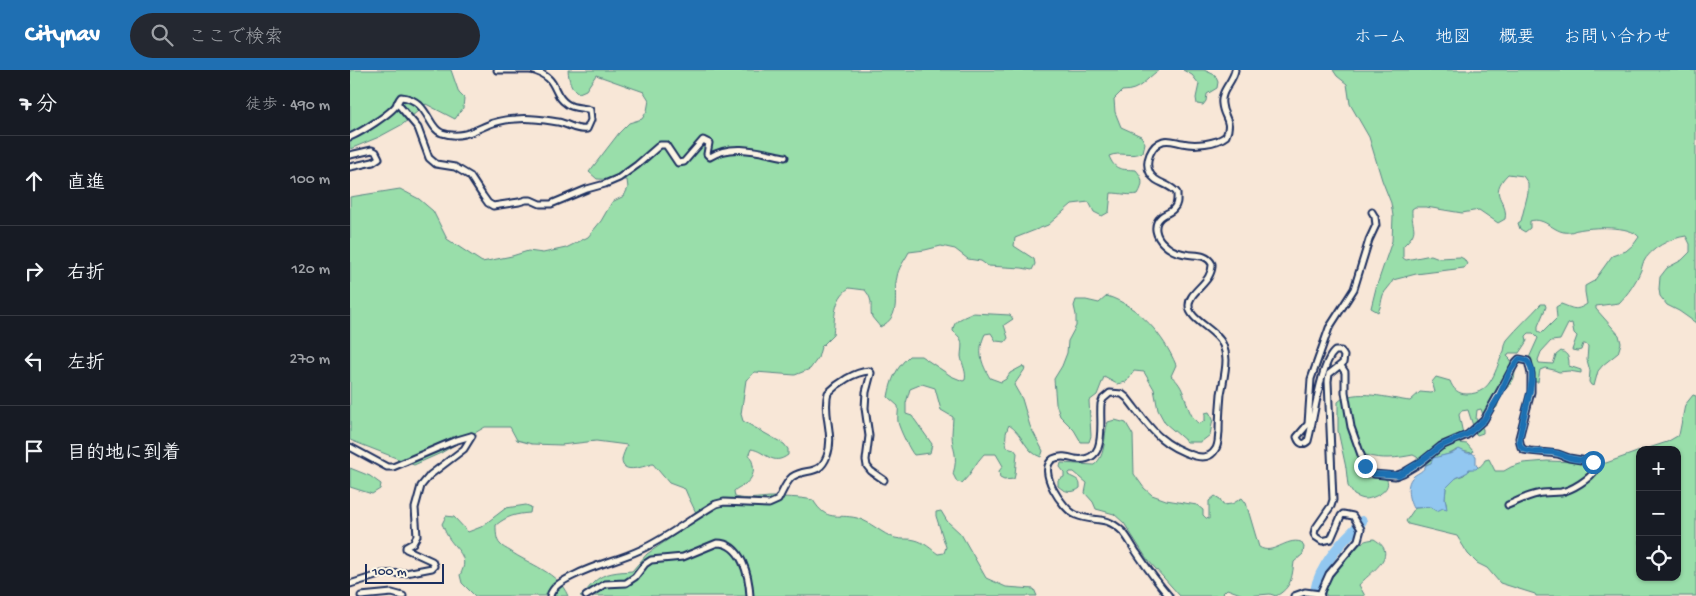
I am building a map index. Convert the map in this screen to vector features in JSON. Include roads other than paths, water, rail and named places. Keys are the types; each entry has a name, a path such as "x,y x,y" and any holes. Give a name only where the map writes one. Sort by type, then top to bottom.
{"street":[{"path":"350,137 373,124 397,103 401,97 409,99 422,108 437,130 442,133 465,135 494,123 530,118 560,122 580,130 588,128 591,120 590,110 575,108 566,104 559,96 554,83 541,72 531,70 497,70"},
{"path":"1169,596 1155,580 1120,529 1104,520 1080,517 1069,512 1050,481 1047,471 1050,461 1058,456 1084,459 1096,452 1101,443 1101,404 1103,399 1110,393 1122,394 1127,398 1161,439 1181,451 1206,457 1213,454 1218,445 1221,396 1226,366 1225,352 1218,337 1193,315 1189,307 1190,299 1211,274 1212,264 1205,257 1179,253 1169,248 1158,238 1156,233 1157,222 1176,206 1177,194 1171,186 1152,176 1149,172 1147,160 1155,147 1163,140 1184,144 1199,144 1217,141 1226,136 1229,123 1222,104 1222,98 1233,78 1235,70"},
{"path":"397,103 418,128 429,158 436,164 463,170 470,176 488,203 493,206 526,200 540,204 551,204 619,178 638,165 660,145 669,147 678,163 684,162 703,140 709,143 706,154 710,157 717,152 728,149 785,156"},
{"path":"350,155 372,150 376,152 379,158 373,162 350,167"},
{"path":"1294,596 1304,592 1321,595 1329,574 1358,540 1361,530 1353,516 1343,514 1331,538 1322,541 1314,534 1333,500 1328,377 1330,373 1343,363 1344,356 1341,351 1335,351 1331,354 1325,368 1308,441 1306,444 1302,444 1298,441 1297,437 1308,424 1311,379 1329,328 1354,289 1369,240 1376,225 1372,212"},
{"path":"1341,366 1345,372 1345,392 1351,427 1365,466 1374,474 1394,476 1403,473 1441,446 1468,434 1484,420 1499,396 1516,362 1519,359 1528,361 1531,374 1531,392 1519,438 1521,447 1524,450 1552,452 1569,458 1593,462 1596,469 1586,479 1568,490 1536,494 1508,505"},
{"path":"550,596 556,585 570,577 598,564 639,551 667,536 716,504 724,502 769,504 778,500 791,478 797,474 817,470 828,455 830,433 827,404 828,393 856,373 866,371 871,373 866,392 865,408 869,436 866,460 867,466 871,471 884,480"},
{"path":"350,447 387,467 393,467 454,441 472,436 464,449 430,475 421,486 416,500 417,536 406,549 432,561 434,566 406,573 382,574 350,584"},
{"path":"586,596 606,584 626,583 651,560 683,557 721,543 730,547 740,558 747,575 750,596"},
{"path":"362,596 392,593 403,596"}],"water":[{"path":"1459,449 1476,456 1476,465 1478,467 1476,469 1469,469 1468,472 1456,478 1446,488 1445,499 1447,509 1443,508 1437,511 1431,507 1413,508 1408,491 1411,479 1422,471 1426,465 1431,463 1433,458 1453,453"}],"waterway":[{"path":"1315,596 1321,573 1330,557 1362,521"}]}
